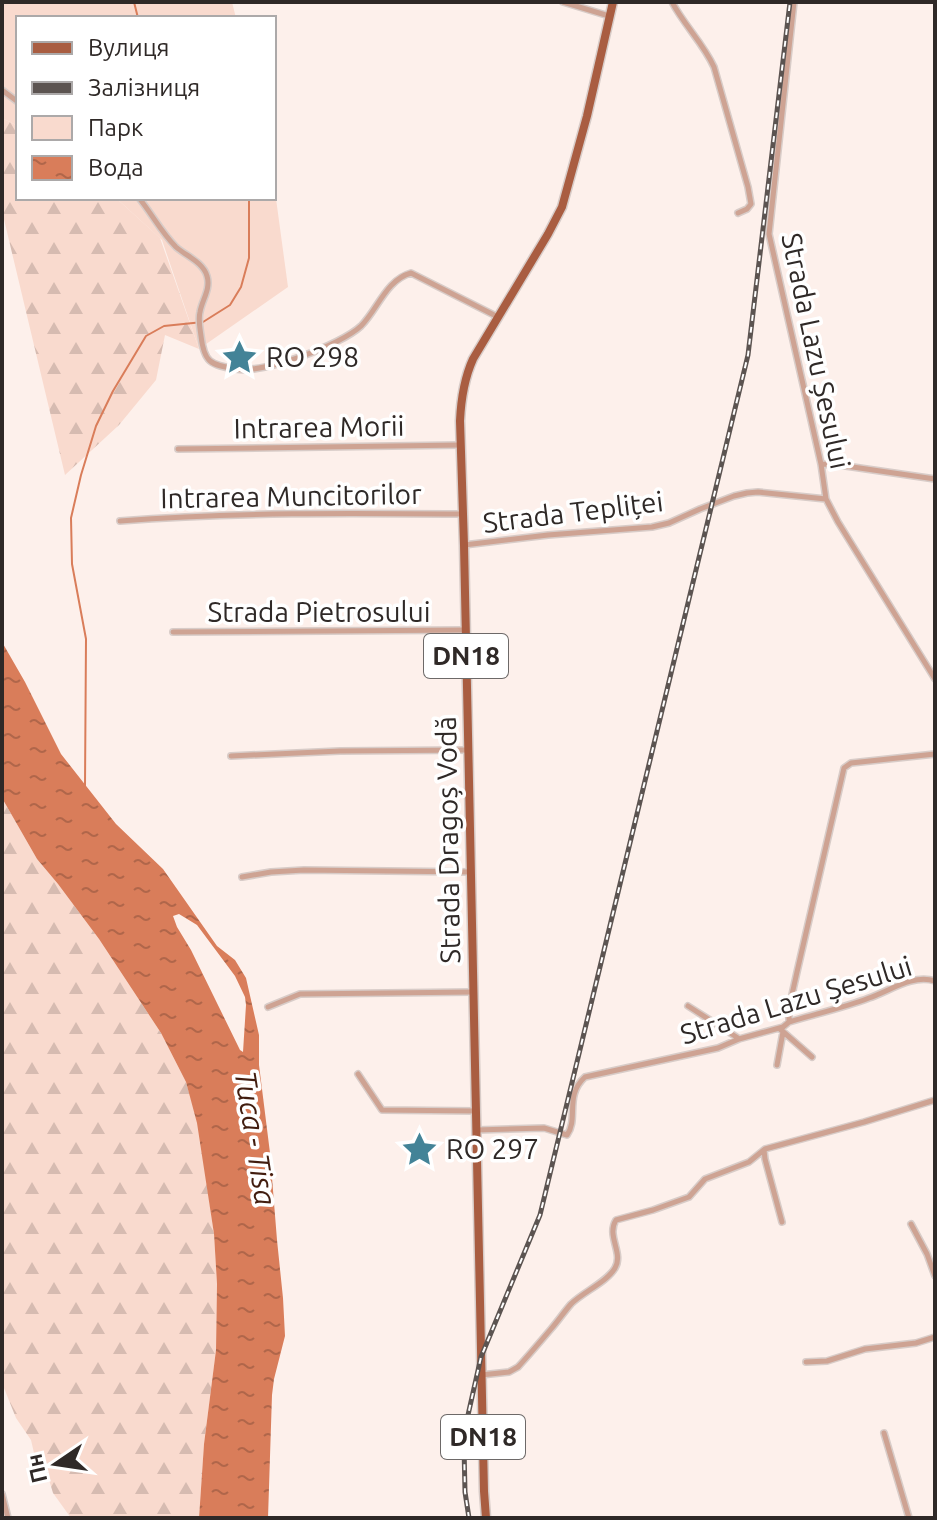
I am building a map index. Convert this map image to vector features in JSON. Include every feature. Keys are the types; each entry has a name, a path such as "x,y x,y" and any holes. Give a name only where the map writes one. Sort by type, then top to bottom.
{"main road":[{"name":"Strada Dragoș Vodă","path":"486,1518 460,411 465,376 473,359 562,207 613,2"}],"street":[{"path":"563,2 610,16"},
{"path":"672,2 714,67 751,204 738,213"},
{"name":"Strada Lazu Șesului","path":"794,2 769,234 821,464 826,499 852,548 935,679"},
{"path":"140,200 167,237 203,268 208,278 199,326 203,353 215,365 245,371 270,367 343,340 361,326 396,279 411,273 498,317"},
{"name":"Intrarea Morii","path":"178,449 461,445"},
{"path":"821,464 935,479"},
{"name":"Strada Tepliței","path":"464,545 652,527 734,496 758,492 826,499"},
{"name":"Intrarea Muncitorilor","path":"120,521 261,513 463,514"},
{"name":"Strada Pietrosului","path":"173,632 466,630"},
{"path":"231,756 469,750"},
{"path":"789,1022 789,1008 844,768 851,763 935,754"},
{"path":"242,877 304,870 471,872"},
{"name":"Strada Lazu Șesului","path":"477,1130 544,1128 567,1135 571,1126 575,1088 585,1077 701,1053 739,1039 781,1030 789,1022 869,998 913,980 935,981"},
{"path":"268,1007 300,994 474,992"},
{"path":"688,1006 739,1039"},
{"path":"781,1030 812,1057"},
{"path":"777,1065 781,1030"},
{"path":"358,1074 382,1110 476,1111"},
{"path":"481,1375 509,1372 518,1367 570,1305 617,1266 618,1256 612,1233 616,1220 689,1197 705,1179 749,1162 765,1149 935,1100"},
{"path":"765,1149 782,1222"},
{"path":"911,1224 935,1276"},
{"path":"806,1362 827,1361 865,1349 916,1343 935,1337"},
{"path":"884,1433 909,1518"},
{"path":"2,1494 8,1518"}],"green space":[{"path":"2,2 232,2 236,16 16,16 16,125 2,118"},
{"path":"2,118 16,125 16,200 118,200 160,238 199,349 165,335 156,380 119,425 65,475 2,211"},
{"path":"276,199 288,287 199,349 162,240 118,200"},
{"path":"2,798 37,859 99,939 161,1033 186,1082 198,1123 214,1234 217,1284 216,1350 204,1444 199,1518 71,1518 53,1493 43,1460 34,1453 31,1440 16,1418 2,1383"}],"water":[{"name":"Тиса - Tisa","path":"2,642 61,754 116,824 163,869 217,946 235,960 246,978 259,1035 259,1065 270,1153 285,1336 272,1395 268,1518 199,1518 204,1444 216,1350 217,1284 214,1234 197,1123 186,1082 161,1033 99,939 37,859 2,798","holes":["179,914 197,925 235,976 245,997 243,1052 173,916"]}],"waterway":[{"path":"134,2 138,16"},
{"path":"85,786 86,639 72,564 71,518 81,475 96,426 146,336 164,326 203,322 230,305 241,287 249,258 249,200"}],"railway":[{"path":"469,1518 464,1447 481,1357 540,1215 748,355 790,2"}],"place":[{"name":"RO 298","path":"240,357"},
{"name":"RO 297","path":"420,1149"}]}
